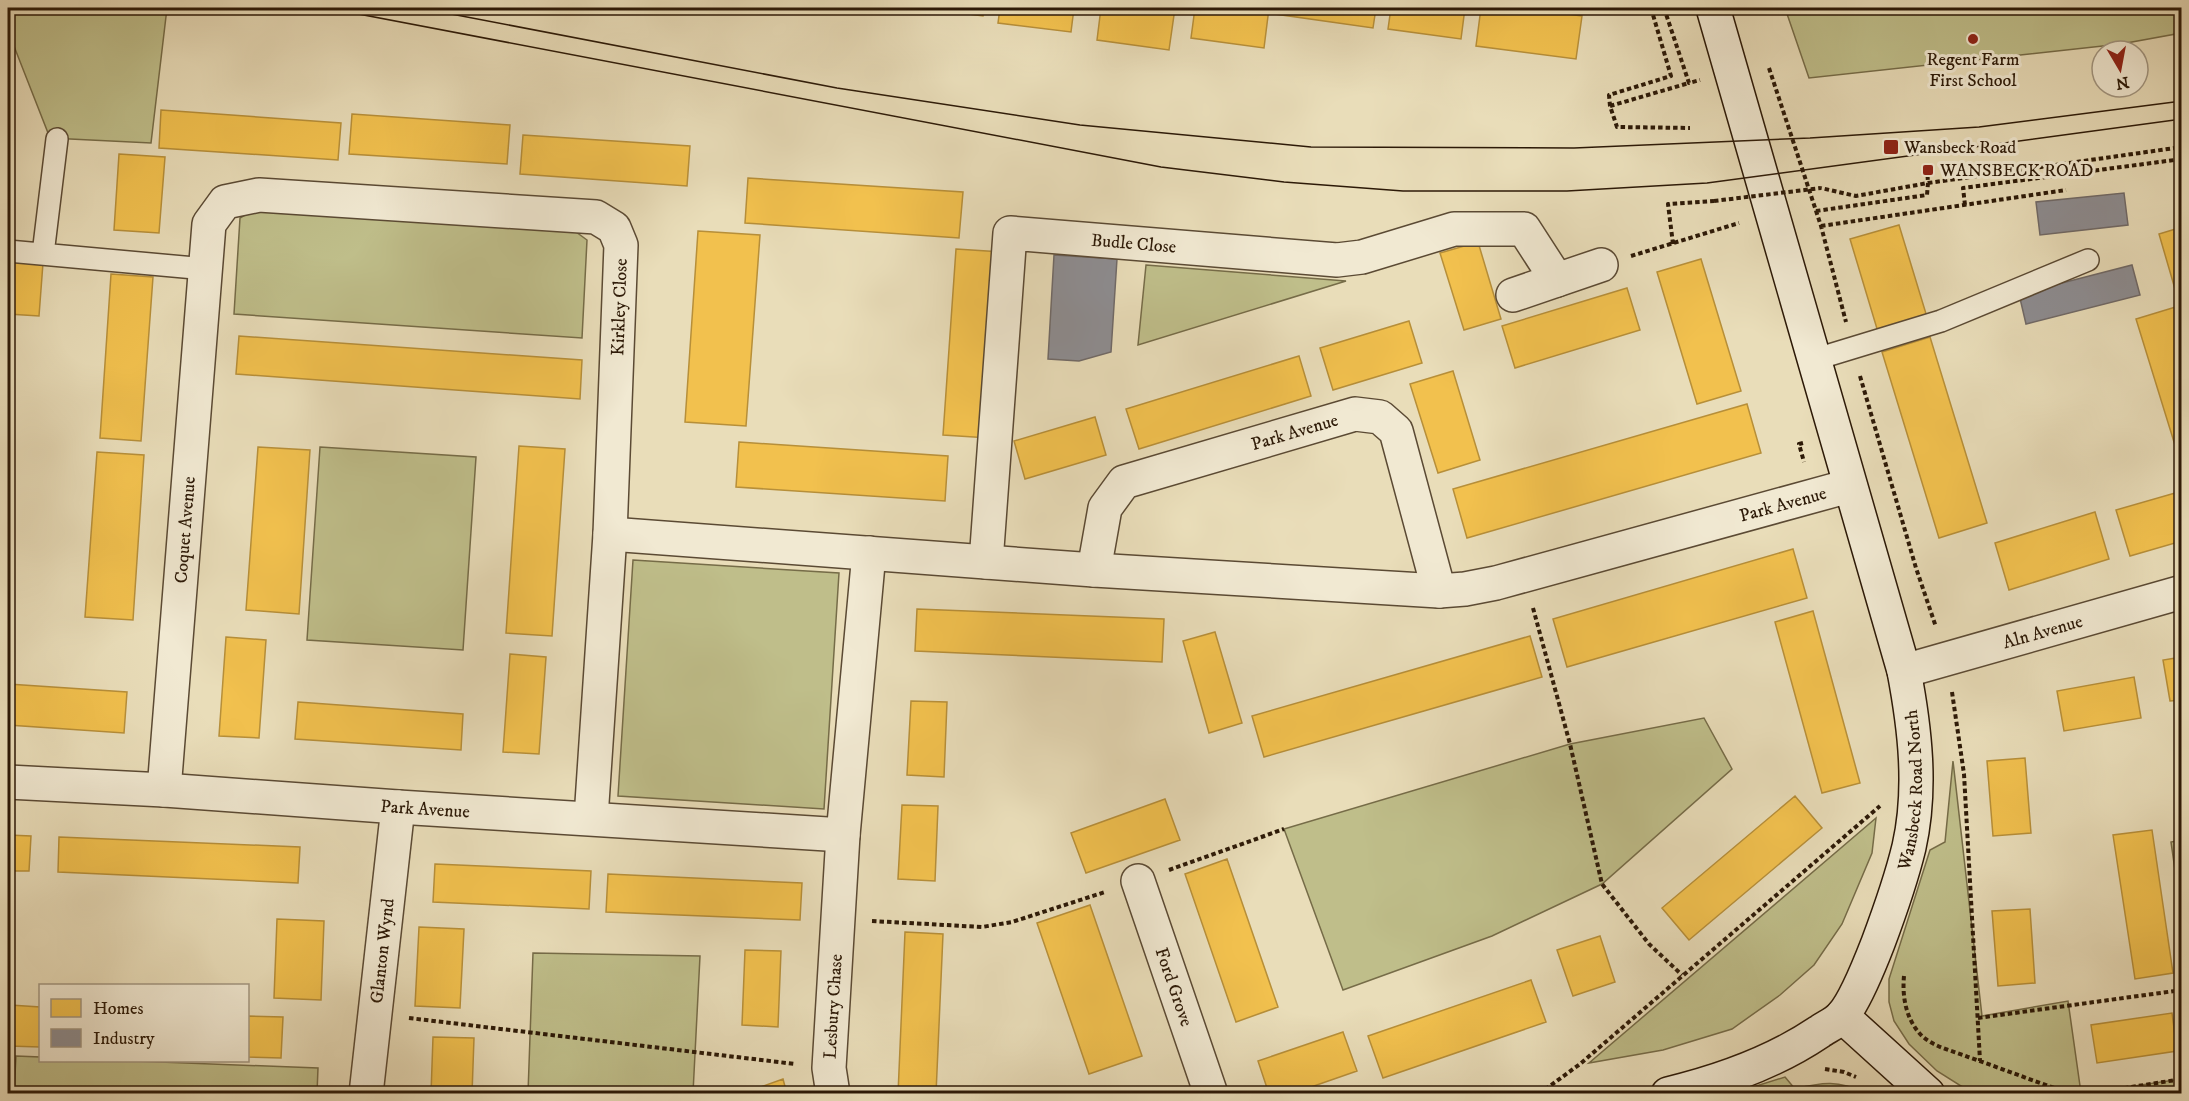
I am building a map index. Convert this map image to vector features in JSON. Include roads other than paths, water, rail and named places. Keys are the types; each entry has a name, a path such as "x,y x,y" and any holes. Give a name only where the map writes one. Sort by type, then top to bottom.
{"street":[{"path":"1713,8 1849,486"},
{"name":"Kirkley Close","path":"206,269 209,224 225,202 259,195 596,217 614,228 621,245 610,534 591,818"},
{"name":"Budle Close","path":"986,562 1010,233 1337,260 1362,256 1454,229 1524,229 1557,280"},
{"path":"1513,295 1601,265"},
{"name":"Coquet Avenue","path":"164,790 206,269"},
{"name":"Park Avenue","path":"1094,570 1105,508 1124,482 1355,414 1380,417 1396,431 1439,591"},
{"name":"Park Avenue","path":"610,534 1094,570 1439,591 1465,589 1524,576 1849,486"},
{"name":"Wansbeck Road North","path":"1842,1016 1876,950 1898,889 1909,846 1915,807 1916,777 1911,711 1904,671 1849,486"},
{"path":"843,835 869,553"},
{"name":"Aln Avenue","path":"1904,671 2181,592"},
{"name":"Park Avenue","path":"8,782 164,790 843,835"},
{"name":"Glanton Wynd","path":"366,1094 398,807"},
{"name":"Lesbury Chase","path":"831,1081 843,835"},
{"name":"Ford Grove","path":"1138,881 1210,1094"},
{"path":"1668,1094 1724,1079 1785,1053 1842,1016 1928,1094"}],"lane":[{"path":"43,254 57,139"},
{"path":"8,251 206,269"},
{"path":"1813,360 1941,321 2088,260"}],"tram line":[{"path":"327,8 1161,167 1284,182 1403,191 1567,191 1707,183 2182,119"},
{"path":"420,8 837,88 1080,125 1311,147 1574,148 1810,138 1979,127 2182,101"}],"place":[{"name":"Regent Farm First School","path":"1973,39"},
{"name":"Wansbeck Road","path":"1891,147"},
{"name":"WANSBECK ROAD","path":"1928,170"}]}
